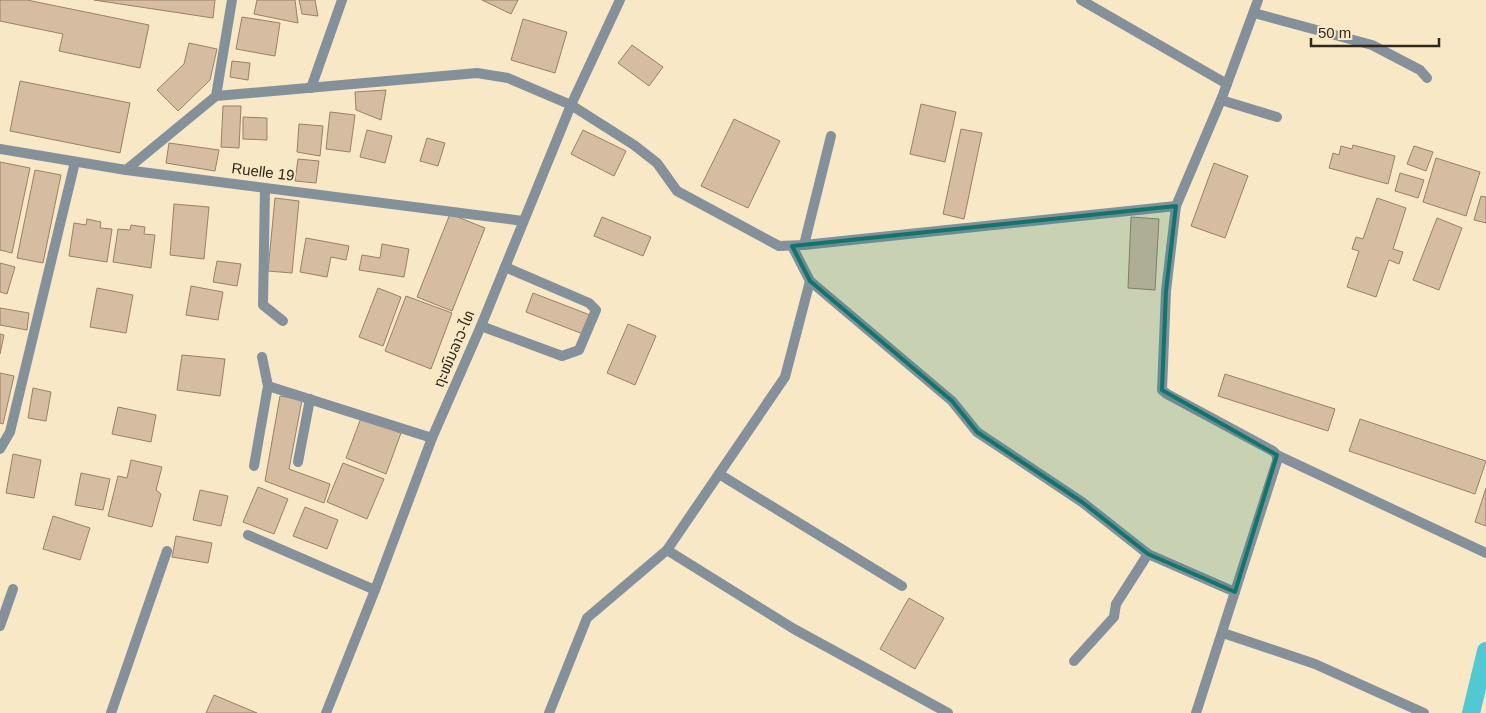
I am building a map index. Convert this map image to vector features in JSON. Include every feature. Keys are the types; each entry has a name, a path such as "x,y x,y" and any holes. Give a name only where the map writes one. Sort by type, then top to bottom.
{"street":[{"path":"216,96 232,0"},
{"path":"311,88 342,0"},
{"name":"ຖະໜົນລາວ-ໄທ","path":"326,713 432,438 481,326 571,105 620,0"},
{"path":"1081,0 1227,84"},
{"path":"1258,0 1221,100 1176,206 1166,291 1162,390 1273,451 1277,455 1486,553"},
{"path":"1254,13 1372,45 1420,70 1427,78"},
{"path":"126,170 216,96 477,74 508,78 571,105 634,145 657,163 677,191 779,246 804,245 1176,206"},
{"path":"1221,100 1277,117"},
{"path":"804,245 831,136"},
{"name":"Ruelle 19","path":"0,148 126,170 523,221"},
{"path":"0,449 10,432 76,162"},
{"path":"264,188 263,305 283,321"},
{"path":"792,246 810,281 952,401 977,432 1082,502 1148,554 1235,592"},
{"path":"481,326 562,356 579,350 591,325 596,310 589,303 505,267"},
{"path":"549,713 587,618 667,550 785,377 810,281"},
{"path":"254,466 268,386 262,357"},
{"path":"268,386 432,438"},
{"path":"298,462 310,399"},
{"path":"1196,713 1277,461 1277,455"},
{"path":"719,474 902,586"},
{"path":"248,535 375,590"},
{"path":"667,550 794,629 948,713"},
{"path":"111,713 167,551"},
{"path":"1074,661 1114,617 1116,604 1148,554"},
{"path":"0,626 13,589"},
{"path":"1223,633 1315,664 1424,713"}],"highlighted area":[{"path":"1176,206 1166,291 1162,390 1277,455 1235,592 1148,554 1082,502 977,432 952,401 810,281 792,246"}],"building":[{"path":"0,0 27,0 149,25 140,68 59,51 63,34 0,21"},
{"path":"94,0 215,0 213,18"},
{"path":"257,0 295,0 298,23 254,14"},
{"path":"299,0 315,0 318,16 302,14"},
{"path":"482,0 518,0 511,14"},
{"path":"242,17 280,23 275,56 236,49"},
{"path":"523,19 567,32 555,73 511,60"},
{"path":"189,43 217,49 210,80 178,111 157,90 184,64"},
{"path":"632,45 663,67 649,86 618,63"},
{"path":"232,61 250,63 248,80 230,77"},
{"path":"20,81 130,103 120,153 10,131"},
{"path":"386,90 381,120 356,110 355,92"},
{"path":"921,104 956,112 945,162 910,154"},
{"path":"223,106 241,106 239,148 221,147"},
{"path":"330,112 355,115 350,152 326,149"},
{"path":"243,117 267,118 267,140 243,139"},
{"path":"734,119 780,141 748,208 701,186"},
{"path":"299,124 323,126 320,156 297,152"},
{"path":"961,129 982,133 964,219 943,214"},
{"path":"367,130 392,136 385,163 360,157"},
{"path":"583,130 626,151 614,176 571,154"},
{"path":"427,138 445,143 438,166 420,161"},
{"path":"169,143 219,150 215,171 166,163"},
{"path":"1353,145 1395,156 1388,184 1329,168 1333,153 1339,155 1341,146 1352,149"},
{"path":"1414,146 1433,152 1426,171 1407,164"},
{"path":"1436,158 1480,172 1466,216 1423,202"},
{"path":"298,159 319,161 316,183 295,181"},
{"path":"0,162 30,168 12,253 0,250"},
{"path":"1214,163 1248,176 1225,238 1191,226"},
{"path":"35,170 61,175 43,263 17,258"},
{"path":"1400,173 1424,180 1418,198 1395,191"},
{"path":"1481,196 1486,197 1486,223 1474,220"},
{"path":"275,198 299,201 292,273 268,271"},
{"path":"1377,198 1406,208 1393,249 1403,252 1399,264 1389,260 1376,297 1347,287 1359,251 1352,249 1356,237 1363,239"},
{"path":"174,204 209,207 204,259 170,255"},
{"path":"450,214 485,228 452,311 417,297"},
{"path":"602,217 651,237 643,256 594,236"},
{"path":"1131,217 1159,219 1155,290 1128,288"},
{"path":"1437,218 1462,228 1439,290 1413,280"},
{"path":"87,219 101,222 100,228 112,229 107,262 69,256 74,223 86,225"},
{"path":"131,225 145,227 144,234 155,235 151,268 113,262 118,229 130,230"},
{"path":"306,238 349,246 346,260 331,257 327,277 300,272"},
{"path":"382,244 409,249 404,277 359,270 362,255 380,258"},
{"path":"217,261 241,264 237,286 213,282"},
{"path":"0,263 15,267 7,294 0,292"},
{"path":"191,286 223,292 218,320 186,315"},
{"path":"97,288 133,295 126,333 90,327"},
{"path":"378,288 401,297 383,346 359,337"},
{"path":"533,293 590,315 583,334 526,312"},
{"path":"406,296 452,313 431,369 385,351"},
{"path":"0,308 29,313 27,330 0,325"},
{"path":"628,324 656,336 635,385 607,373"},
{"path":"0,334 4,335 0,354"},
{"path":"182,355 225,359 220,396 177,390"},
{"path":"0,373 14,376 3,424 0,423"},
{"path":"1225,374 1335,409 1328,431 1218,396"},
{"path":"33,388 51,392 46,421 28,418"},
{"path":"280,396 302,400 289,469 330,484 324,503 265,481"},
{"path":"118,407 156,415 151,442 112,434"},
{"path":"361,418 401,433 386,474 346,458"},
{"path":"1360,419 1486,461 1475,494 1349,451"},
{"path":"13,454 41,460 34,498 6,493"},
{"path":"131,460 162,467 156,490 161,494 152,527 108,516 118,476 127,478"},
{"path":"343,463 384,479 367,519 327,502"},
{"path":"81,473 110,479 103,510 75,505"},
{"path":"258,487 288,499 274,534 243,522"},
{"path":"1486,488 1486,526 1475,522"},
{"path":"200,490 228,496 221,526 193,520"},
{"path":"305,507 338,520 327,549 293,536"},
{"path":"53,516 90,528 80,560 43,549"},
{"path":"176,536 212,543 208,563 172,557"},
{"path":"909,598 944,618 915,669 880,649"},
{"path":"214,695 257,713 206,713"}],"waterway":[{"path":"1471,713 1486,651"}]}
